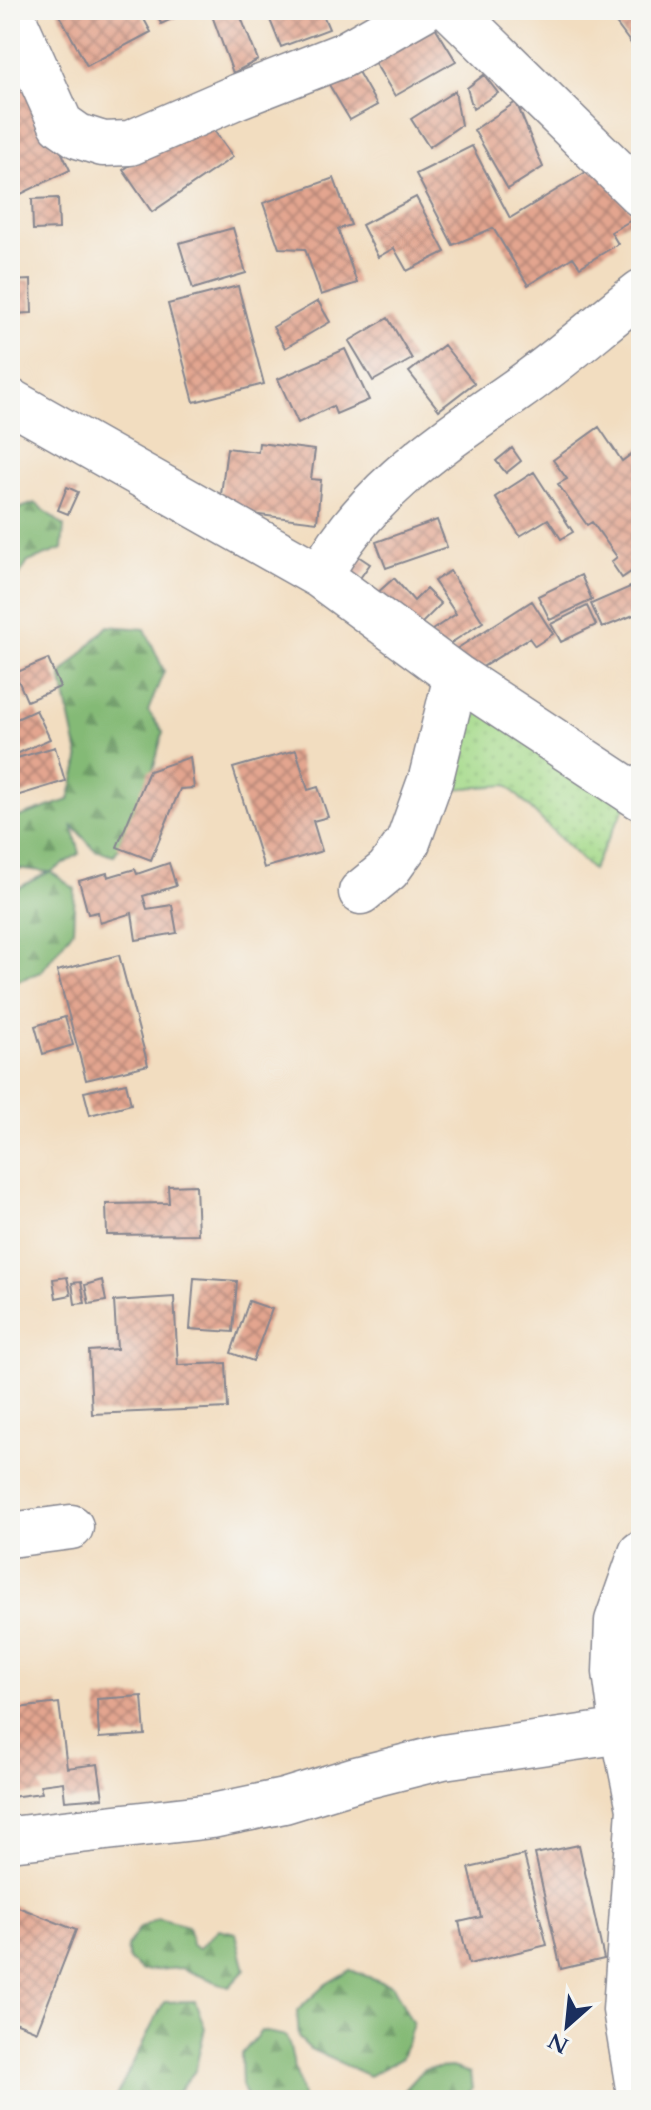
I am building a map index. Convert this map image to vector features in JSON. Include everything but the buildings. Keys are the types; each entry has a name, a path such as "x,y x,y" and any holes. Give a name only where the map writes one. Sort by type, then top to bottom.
{"street":[{"path":"10,10 61,124 78,136 103,144 130,143 343,55 422,10"},
{"path":"452,10 641,195"},
{"path":"320,576 335,549 370,507 420,458 518,390 641,292"},
{"path":"10,401 320,576 456,676 641,798"},
{"path":"361,892 388,870 408,842 431,778 456,676"},
{"path":"10,1535 71,1527"},
{"path":"640,2100 633,2009 639,1809 615,1672 617,1621 641,1553"},
{"path":"10,1839 212,1816 284,1801 443,1757 623,1731"}],"green space":[{"path":"35,503 64,526 62,549 28,562 10,591 10,512"},
{"path":"108,626 145,629 164,671 148,711 163,732 140,818 114,855 95,850 72,825 80,853 51,872 75,889 73,930 41,972 12,983 10,892 49,872 16,868 10,859 10,820 69,800 79,760 61,675"},
{"path":"464,694 628,801 592,870 507,785 439,790"},
{"path":"158,1918 188,1926 192,1945 198,1949 219,1929 236,1933 245,1970 229,1987 181,1968 142,1971 129,1960 127,1946 139,1929"},
{"path":"350,1970 393,1986 413,2024 402,2058 369,2076 310,2049 299,2038 297,2011 326,1984"},
{"path":"195,2001 205,2028 195,2071 171,2100 114,2100 164,2002"},
{"path":"261,2031 287,2036 303,2100 248,2100 242,2085 241,2055"},
{"path":"452,2067 470,2073 472,2089 463,2100 403,2100 405,2090 424,2069"}]}
